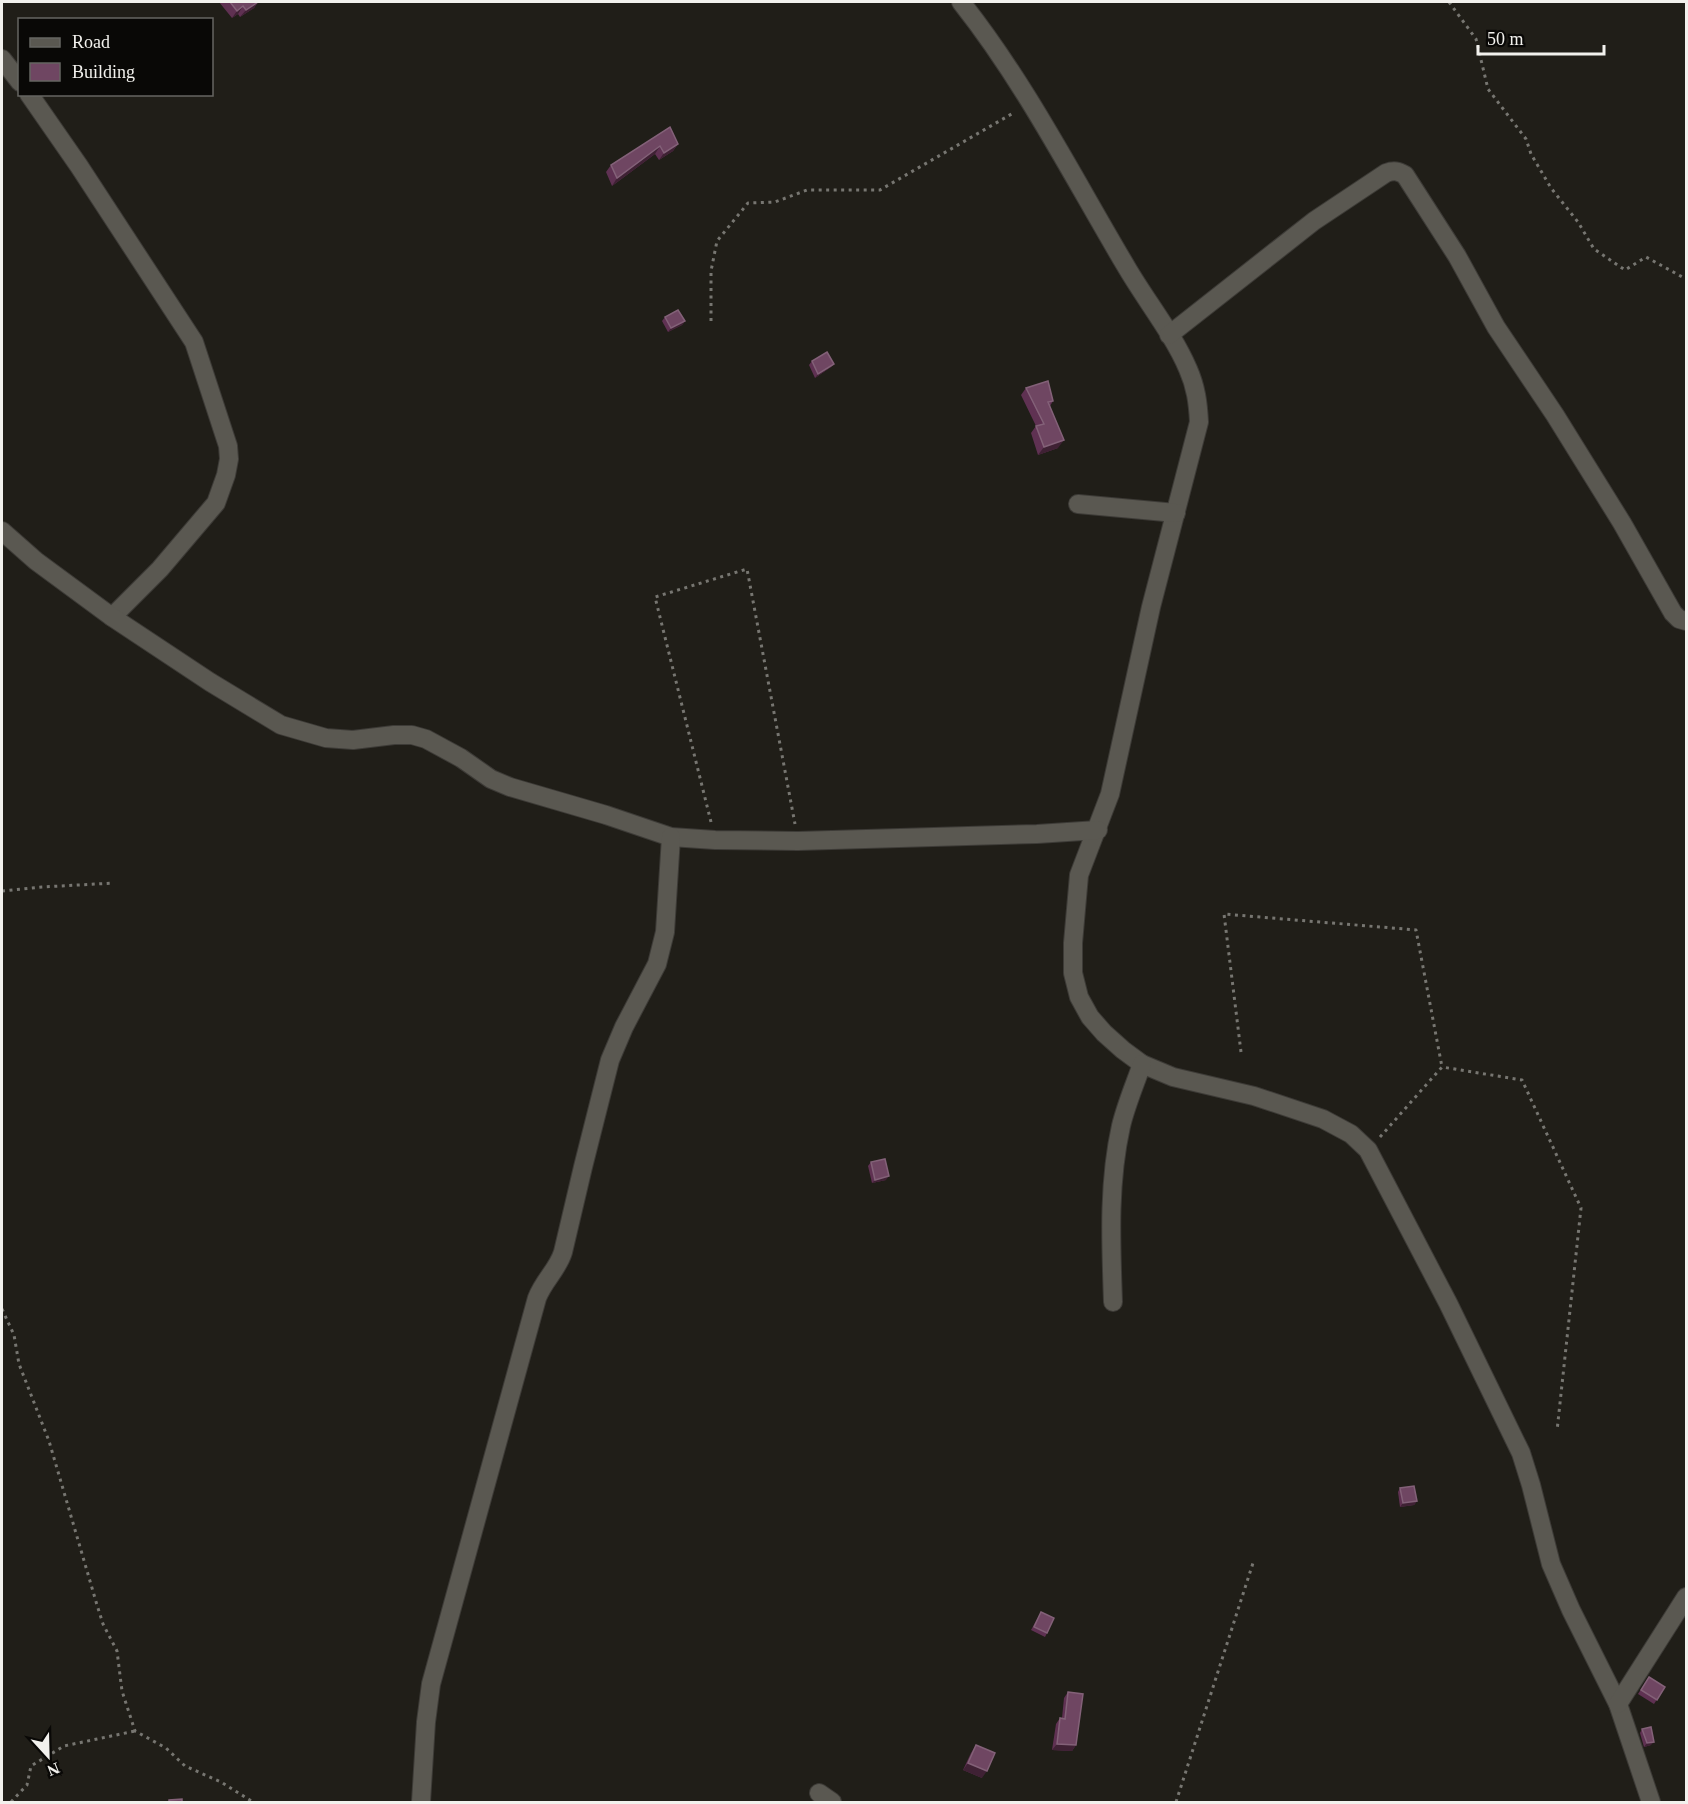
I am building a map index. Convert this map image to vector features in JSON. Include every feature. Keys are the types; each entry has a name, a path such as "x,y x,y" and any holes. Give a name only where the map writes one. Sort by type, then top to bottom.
{"street":[{"path":"961,2 982,28 1030,103 1127,268 1183,357 1197,392 1199,422 1152,607 1110,794 1079,875 1073,943 1073,973 1079,997 1090,1017 1116,1045 1142,1064 1173,1077 1254,1096 1323,1119 1351,1134 1368,1150 1432,1272 1521,1453 1551,1564 1571,1610 1618,1704 1651,1803"},
{"path":"2,59 18,79"},
{"path":"30,96 194,342 228,446 229,459 226,475 216,503 160,569 112,617"},
{"path":"1169,335 1314,221 1386,173 1394,170 1400,172 1405,175 1435,219 1496,327 1555,415 1622,523 1673,614 1686,621"},
{"path":"1078,504 1176,513"},
{"path":"2,531 36,561 112,617 210,682 281,725 326,738 353,740 412,735 426,739 461,758 491,779 510,787 606,814 671,837 798,841 1098,830"},
{"path":"421,1803 431,1684 447,1621 537,1298 542,1284 561,1259 610,1060 616,1042 657,964 665,932 671,837"},
{"path":"1113,1302 1110,1213 1114,1172 1121,1124 1142,1064"},
{"path":"1618,1704 1686,1597"}],"path":[{"path":"1449,2 1476,39 1488,89 1526,139 1531,154 1551,188 1578,222 1594,249 1624,270 1646,257 1686,279"},
{"path":"711,321 711,271 717,240 748,203 775,202 807,190 880,190 1030,103"},
{"path":"715,840 655,597 747,569 798,841"},
{"path":"2,891 114,883"},
{"path":"1241,1052 1224,914 1416,930 1442,1067"},
{"path":"1368,1150 1442,1067"},
{"path":"1442,1067 1522,1080 1581,1208 1557,1431"},
{"path":"2,1309 14,1335 19,1364 49,1441 103,1624 117,1652 122,1691 135,1731"},
{"path":"1176,1803 1253,1563"},
{"path":"11,1803 27,1785 31,1766 64,1746 135,1731 166,1748 185,1766 220,1782 253,1803"}],"building":[{"path":"230,2 258,2 246,10 243,6 237,11"},
{"path":"670,127 678,144 664,153 660,146 617,178 611,165"},
{"path":"678,310 685,321 671,328 665,317"},
{"path":"827,352 834,364 818,374 812,361"},
{"path":"1048,381 1053,401 1048,402 1064,440 1044,447 1036,426 1044,424 1026,388"},
{"path":"885,1159 889,1176 875,1180 871,1162"},
{"path":"1414,1486 1417,1501 1403,1503 1400,1488"},
{"path":"1041,1612 1054,1618 1047,1633 1034,1627"},
{"path":"1649,1677 1665,1687 1657,1700 1641,1690"},
{"path":"1068,1692 1083,1694 1076,1745 1057,1744 1060,1718 1065,1719"},
{"path":"1651,1727 1654,1742 1647,1743 1642,1729"},
{"path":"976,1745 995,1753 987,1771 968,1763"},
{"path":"182,1799 182,1803 169,1803 169,1800"}]}
